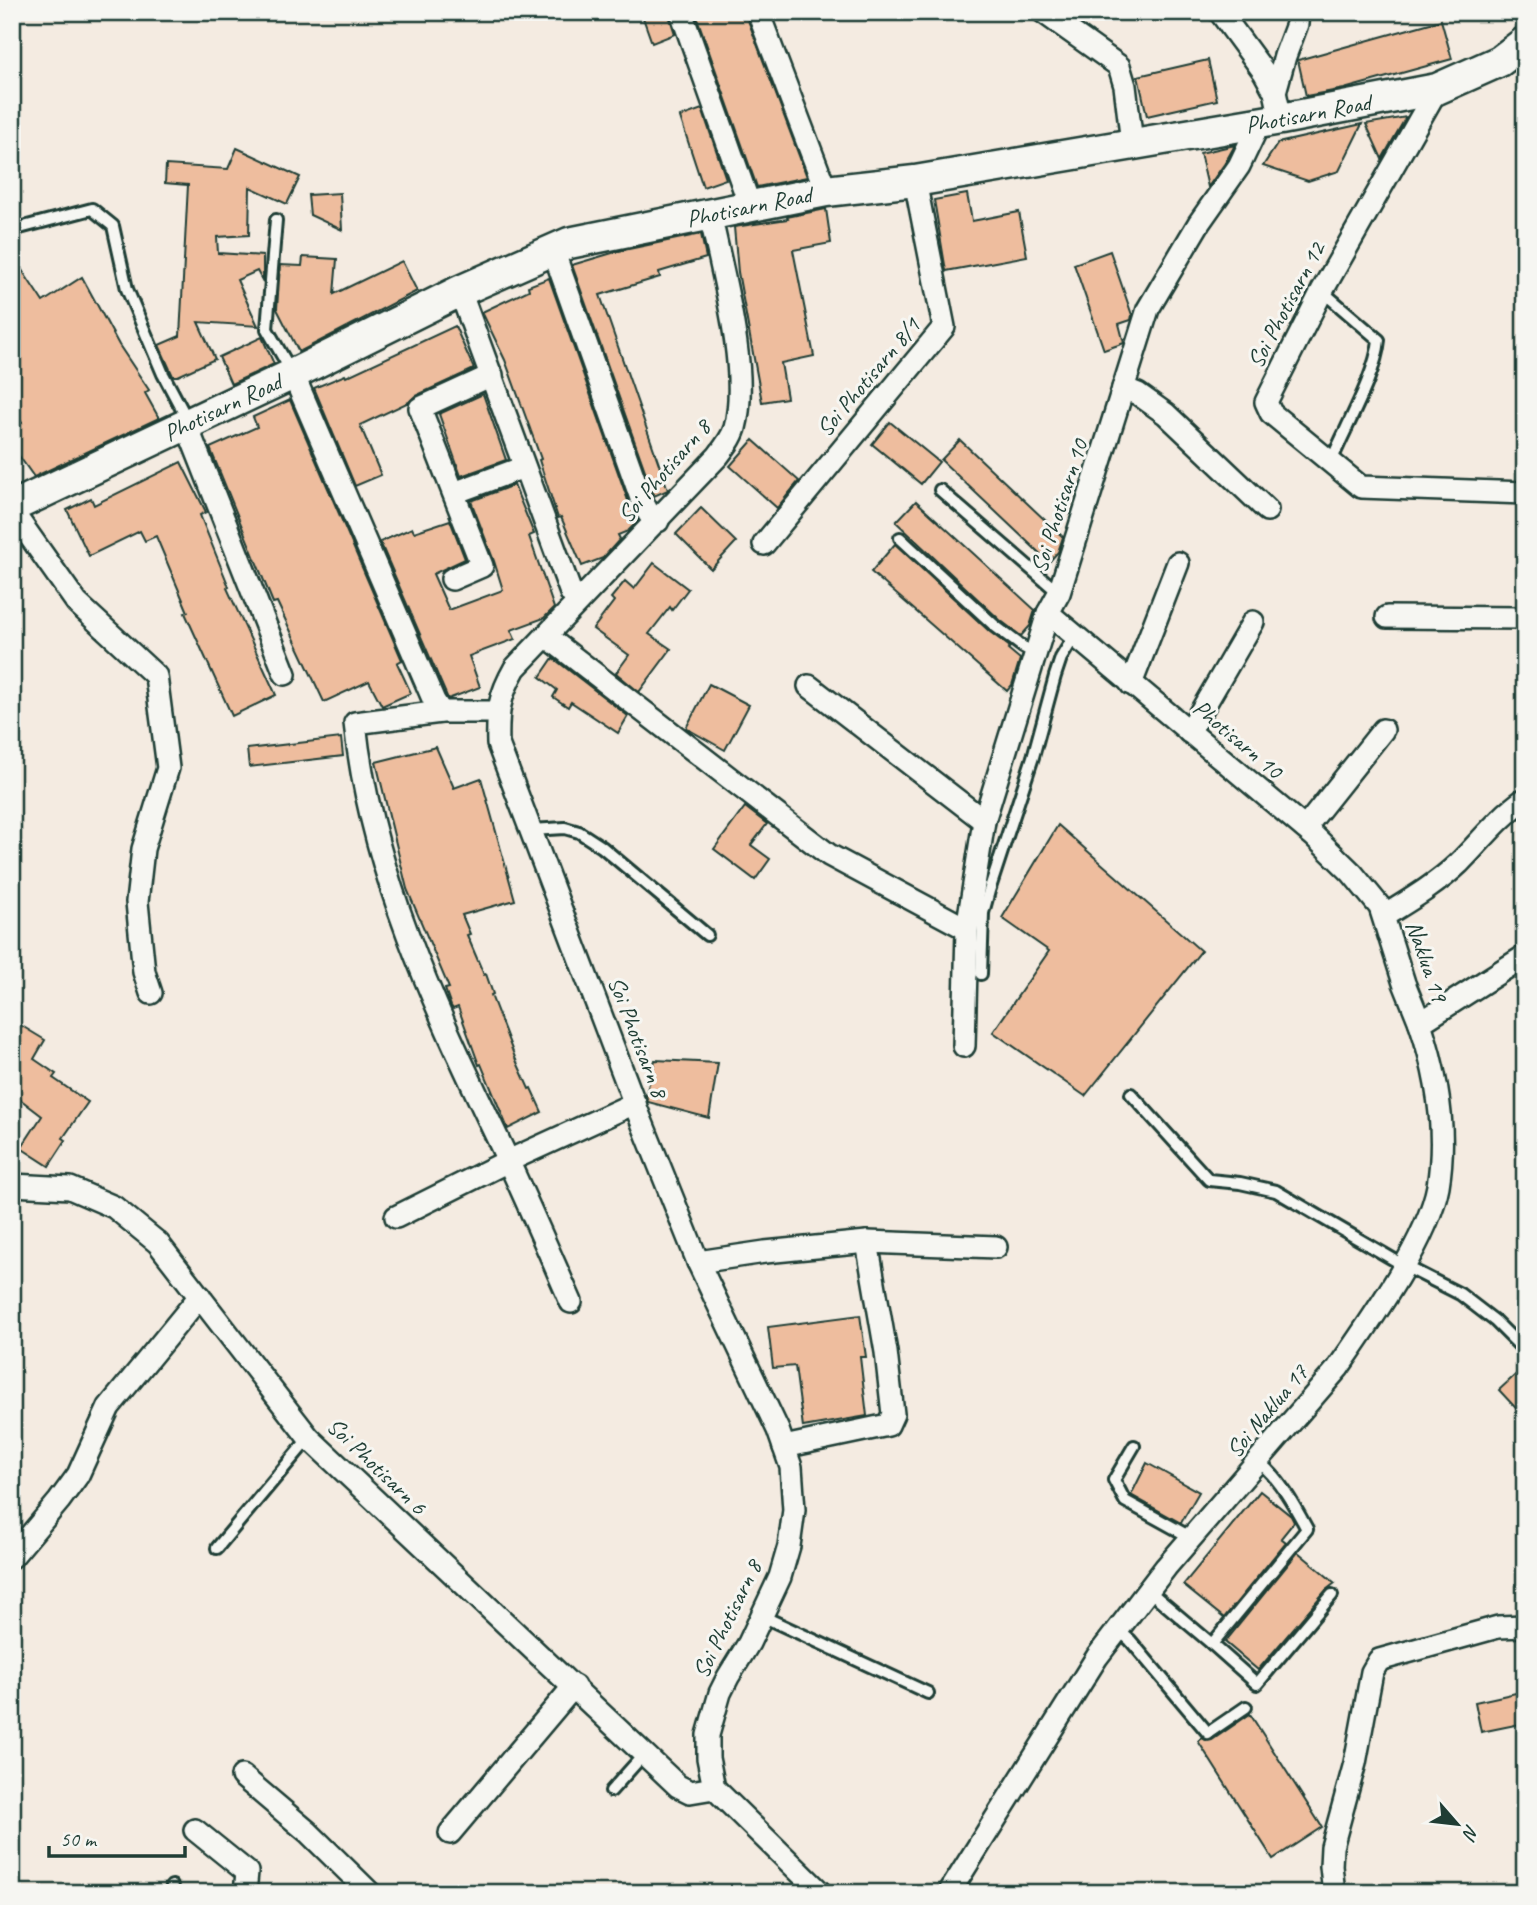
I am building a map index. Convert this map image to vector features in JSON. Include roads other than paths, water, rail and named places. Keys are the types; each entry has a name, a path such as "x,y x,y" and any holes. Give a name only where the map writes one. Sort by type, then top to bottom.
{"street":[{"path":"681,12 750,205"},
{"path":"758,12 826,191"},
{"path":"1043,12 1119,66 1125,86 1132,143"},
{"path":"1220,12 1264,72 1272,111"},
{"name":"Soi Photisarn 10","path":"964,1046 967,929 984,821 1035,653 1048,613 1059,593 1148,309 1199,223 1239,166 1272,111 1298,12"},
{"name":"Photisarn Road","path":"16,500 187,425 460,291 569,243 826,191 915,181 1132,143 1272,111 1437,89 1500,61 1525,42"},
{"name":"Soi Photisarn 12","path":"1437,89 1322,291 1266,402 1271,412 1361,487 1525,492"},
{"name":"Soi Photisarn 8/1","path":"764,544 944,327 915,181"},
{"name":"Soi Photisarn 8","path":"710,214 735,334 739,398 735,429 719,456 515,668 503,688 497,712 498,744 635,1103 698,1262 750,1367 791,1467 794,1510 789,1546 780,1577 749,1643 728,1676 712,1715 708,1735 708,1758 714,1788"},
{"path":"553,250 642,501 649,514 658,521"},
{"path":"460,291 571,593 578,601"},
{"path":"293,374 441,712"},
{"path":"452,579 482,566 420,408 492,375"},
{"path":"1123,388 1138,394 1166,414 1267,510"},
{"path":"187,425 285,674"},
{"path":"454,493 524,467"},
{"path":"16,500 77,603 156,676 168,768 143,849 137,902 144,972 151,993"},
{"path":"1131,684 1178,563"},
{"name":"Photisarn 10","path":"1048,613 1305,828 1367,890 1384,916"},
{"path":"1387,617 1525,618"},
{"path":"1189,732 1253,622"},
{"path":"546,636 829,855 967,929"},
{"path":"809,686 984,821"},
{"path":"497,712 441,712 355,723 359,764 386,877 438,1012 571,1302"},
{"path":"1305,828 1383,730"},
{"path":"1384,916 1430,886 1458,863 1494,825 1523,809"},
{"name":"Naklua 19","path":"1384,916 1404,983 1420,1023"},
{"path":"1420,1023 1525,956"},
{"name":"Soi Naklua 17","path":"949,1893 1097,1657 1148,1590 1338,1368 1420,1236 1432,1206 1440,1167 1442,1132 1430,1054 1420,1023"},
{"path":"396,1217 508,1161 635,1103"},
{"name":"Soi Photisarn 6","path":"12,1185 70,1188 114,1207 158,1243 309,1438 678,1786 690,1792 714,1788"},
{"path":"784,1447 888,1425 893,1414 886,1352 867,1242"},
{"path":"698,1262 867,1242 996,1247"},
{"path":"12,1557 78,1475 109,1407 200,1296"},
{"path":"1334,1893 1332,1847 1355,1763 1372,1672 1379,1660 1498,1627 1525,1626"},
{"path":"450,1833 574,1686"},
{"path":"242,1776 308,1832 370,1893"},
{"path":"714,1788 821,1893"},
{"path":"195,1830 247,1872 245,1893"}],"lane":[{"path":"12,230 92,209 113,226 127,289 187,425"},
{"path":"276,220 267,329 293,374"},
{"path":"1322,291 1379,340 1367,379 1329,461"},
{"path":"940,490 1059,593"},
{"path":"900,538 995,626 1035,653"},
{"path":"981,974 983,913 989,891 1055,676 1074,637"},
{"path":"531,830 565,828 579,832 602,847 707,935"},
{"path":"1130,1094 1209,1180 1276,1191 1403,1265 1460,1294 1495,1321 1525,1351"},
{"path":"217,1548 309,1438"},
{"path":"1133,1446 1114,1480 1119,1492 1125,1501 1192,1538"},
{"path":"1212,1644 1307,1529 1296,1507 1271,1472 1259,1462"},
{"path":"1148,1590 1257,1684 1332,1595"},
{"path":"762,1616 928,1693"},
{"path":"1118,1630 1130,1640 1208,1733 1246,1707"},
{"path":"611,1791 637,1762 646,1757"}]}
